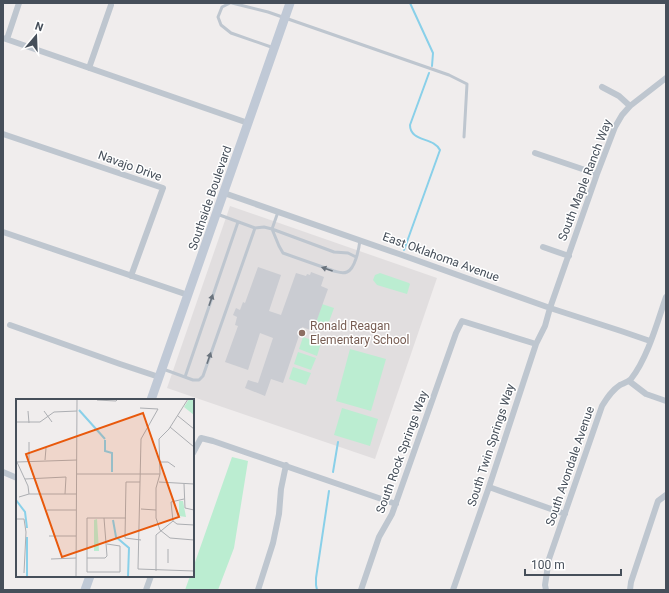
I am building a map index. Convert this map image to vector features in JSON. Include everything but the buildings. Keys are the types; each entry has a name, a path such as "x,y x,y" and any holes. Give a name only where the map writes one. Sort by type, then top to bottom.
{"main road":[{"name":"Southside Boulevard","path":"151,399 290,3"},
{"path":"85,590 90,577"}],"street":[{"path":"19,3 5,38 248,123"},
{"path":"89,68 111,5"},
{"name":"South Maple Ranch Way","path":"550,308 615,127 622,115 630,106 666,78"},
{"path":"602,87 619,96 630,106"},
{"name":"Navajo Drive","path":"3,134 163,188 131,276"},
{"path":"535,153 597,174"},
{"name":"East Oklahoma Avenue","path":"224,193 550,308 621,330 650,341"},
{"path":"3,232 188,295"},
{"path":"543,247 569,256"},
{"name":"South Avondale Avenue","path":"546,590 545,585 549,559 602,406 609,395 619,386 629,381 640,366 666,297"},
{"name":"South Twin Springs Way","path":"453,590 536,344 545,326 550,308"},
{"name":"South Rock Springs Way","path":"361,590 380,537 396,504 456,333 462,321 536,344"},
{"path":"10,325 120,364 161,373"},
{"path":"629,381 646,394 666,401"},
{"path":"194,450 201,438 213,441 396,504"},
{"path":"258,590 273,543 286,466"},
{"path":"3,472 16,478"},
{"path":"489,487 565,514"},
{"path":"630,590 631,582 658,502 666,495"},
{"path":"146,590 151,577"}],"lane":[{"path":"274,48 231,33 221,25 218,17 222,7 231,3 268,12 449,75 467,84 464,136"},
{"path":"278,212 272,229 278,246 283,253 334,271 341,273 348,272 351,269 356,257 360,240"},
{"path":"216,214 254,228 264,227 272,229 334,252 348,253 356,257"},
{"path":"185,377 238,222"},
{"path":"161,373 185,377 192,380 199,380 203,376 254,228"}],"shaded area":[{"name":"Ronald Reagan Elementary School","path":"230,206 437,278 375,459 167,388"}],"green space":[{"path":"380,273 409,283 407,294 377,285 373,280 375,275"},
{"path":"322,304 334,308 326,330 315,326"},
{"path":"303,337 321,343 317,356 299,349"},
{"path":"350,349 386,359 371,411 336,401"},
{"path":"298,352 316,358 311,370 294,364"},
{"path":"293,367 311,373 306,385 289,379"},
{"path":"342,408 378,419 370,446 334,435"},
{"path":"232,457 248,461 234,548 218,590 185,590 190,577 194,577 194,565"}],"waterway":[{"path":"410,3 433,53 432,66"},
{"path":"404,250 440,150 433,143 414,134 410,125 429,73"},
{"path":"333,472 338,442"},
{"path":"317,590 316,578 329,491"}],"place":[{"name":"Ronald Reagan Elementary School","path":"302,333"}]}
